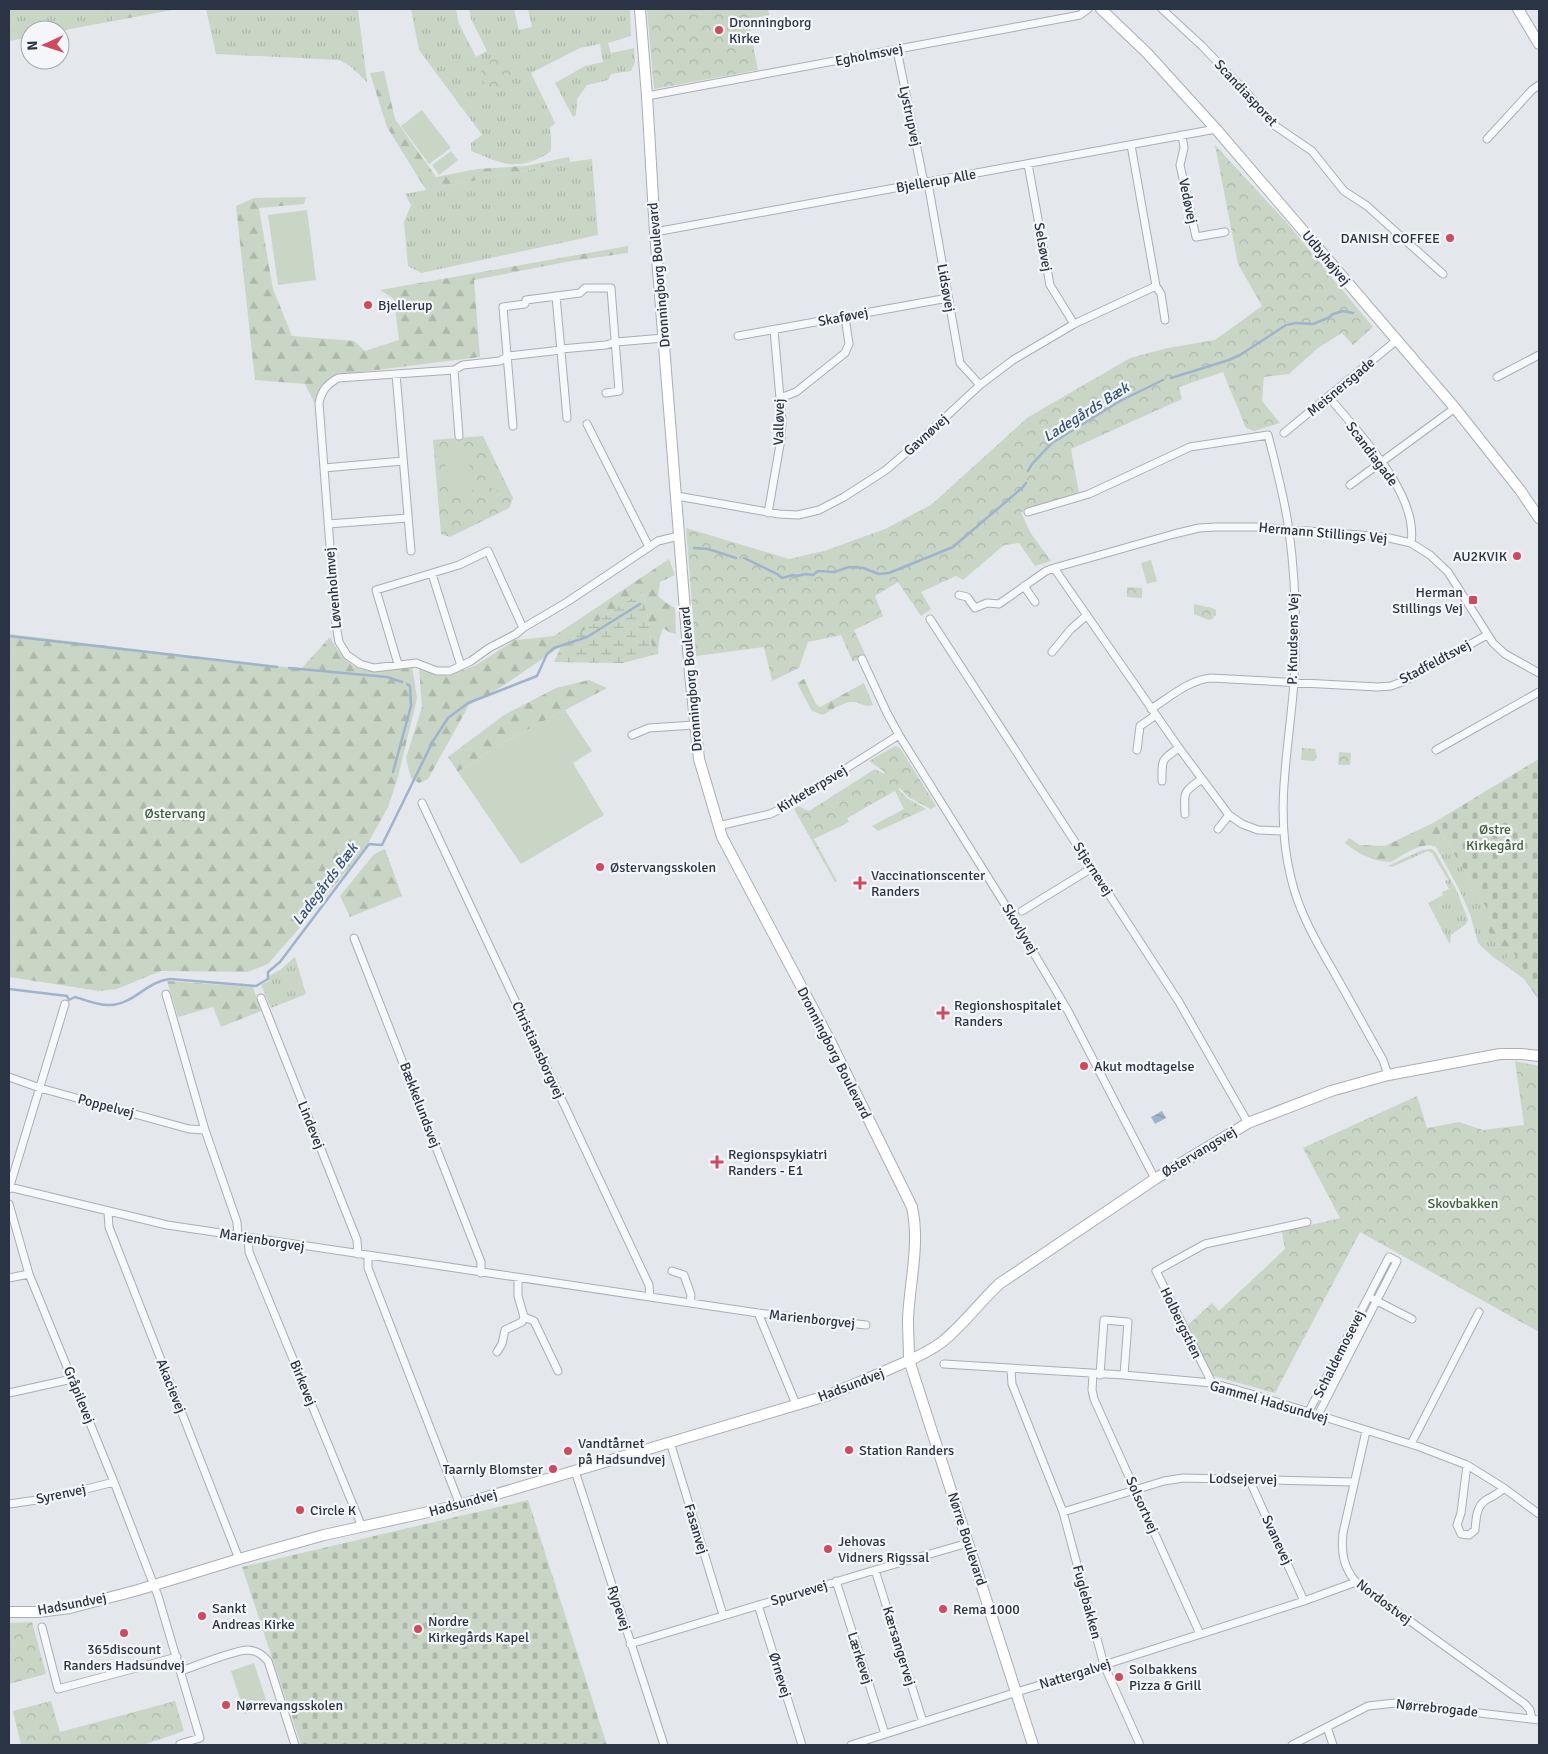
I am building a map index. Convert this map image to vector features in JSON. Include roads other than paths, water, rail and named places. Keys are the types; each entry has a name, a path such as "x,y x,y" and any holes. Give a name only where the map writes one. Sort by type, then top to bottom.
{"street":[{"name":"Dronningborg Boulevard","path":"640,9 655,232 694,725 699,759 718,826 732,856 828,1037 912,1207 916,1224 916,1243 908,1319 909,1360"},
{"name":"Egholmsvej","path":"647,96 1080,15 1088,9"},
{"name":"Udbyhøjvej","path":"1101,9 1147,53 1216,129 1455,408 1520,490 1539,518"},
{"name":"Scandiasporet","path":"1162,9 1208,52 1274,125 1312,152 1344,191 1367,206 1443,274"},
{"path":"1518,9 1539,44"},
{"name":"Lystrupvej","path":"897,50 926,183"},
{"path":"1487,139 1532,90 1539,85"},
{"name":"Bjellerup Alle","path":"655,232 1216,129"},
{"name":"Vedøvej","path":"1182,135 1184,148 1180,165 1196,238 1225,232"},
{"path":"1131,145 1156,286 1161,294 1165,320"},
{"name":"Selsøvej","path":"1028,164 1050,285 1074,324"},
{"name":"Lidsøvej","path":"926,183 960,363 980,385"},
{"name":"Gavnøvej","path":"677,496 768,512 798,515 819,510 844,498 886,470 980,385 1012,360 1074,324 1156,286"},
{"path":"513,426 503,307 525,304 526,300 580,293 585,288 611,288 619,391 606,393"},
{"path":"556,296 566,418"},
{"name":"Skaføvej","path":"738,336 948,298"},
{"path":"780,398 796,392 845,353 849,344 844,317"},
{"name":"Valløvej","path":"768,512 781,438 782,421 774,330"},
{"name":"Løvenholmvej","path":"664,338 561,348 553,351 508,356 500,361 463,365 454,370 338,378 327,384 321,392 319,403 336,625 339,642 347,655 360,664 374,668 416,663 437,671 450,672 568,602 658,541 679,536"},
{"name":"Meisnersgade","path":"1284,434 1397,340"},
{"path":"1497,377 1539,355"},
{"path":"454,370 459,436"},
{"path":"396,374 411,551"},
{"name":"Scandiagade","path":"1329,397 1381,462 1399,489 1408,510 1412,534 1411,543"},
{"path":"1350,485 1455,408"},
{"path":"587,424 649,547"},
{"name":"P. Knudsens Vej","path":"1028,512 1088,494 1190,447 1268,435 1289,530 1294,579 1296,621 1294,683 1283,790 1282,831 1291,880 1304,918 1383,1060 1388,1075"},
{"path":"324,468 403,461"},
{"path":"328,524 408,518"},
{"name":"Hermann Stillings Vej","path":"959,595 967,597 975,608 987,603 999,604 1046,571 1198,528 1227,526 1379,536 1411,543 1430,555 1448,572 1487,635 1505,654 1539,673"},
{"path":"398,664 376,590 459,565 488,551 523,628"},
{"path":"1054,568 1179,748 1229,815 1242,824 1258,830 1282,831"},
{"path":"432,574 461,666"},
{"path":"1024,586 1035,602"},
{"path":"1052,652 1071,629 1087,615"},
{"name":"Stjernevej","path":"930,619 1179,1002 1248,1123"},
{"name":"Stadfeldtsvej","path":"1137,750 1140,726 1190,683 1201,679 1390,686 1404,681 1487,635"},
{"name":"Skovlyvej","path":"862,659 886,713 1009,911 1068,1011 1155,1179"},
{"path":"1436,750 1539,692"},
{"path":"632,734 649,728 694,725"},
{"name":"Kirketerpsvej","path":"718,826 770,814 785,807 899,735"},
{"path":"1162,781 1162,761 1179,748"},
{"path":"1185,814 1184,798 1187,790 1202,779"},
{"name":"Christiansborgvej","path":"422,803 649,1285 650,1297"},
{"path":"1218,829 1229,815"},
{"path":"1022,911 1092,868"},
{"name":"Bækkelundsvej","path":"354,938 481,1262 481,1273"},
{"path":"166,994 205,1130 237,1222 238,1236"},
{"name":"Lindevej","path":"260,998 357,1240 358,1254"},
{"path":"9,1188 65,1004"},
{"name":"Østervangsvej","path":"909,1360 940,1344 1000,1284 1155,1179 1248,1123 1331,1091 1388,1075 1500,1054 1539,1056"},
{"name":"Poppelvej","path":"9,1076 40,1088 189,1129 205,1130"},
{"name":"Marienborgvej","path":"9,1188 167,1225 248,1238 690,1303 866,1325"},
{"name":"Gråpilevej","path":"9,1204 29,1274 114,1482 152,1585 158,1596 200,1738 180,1744"},
{"name":"Akacievej","path":"108,1212 109,1227 240,1559"},
{"name":"Holbergstien","path":"1212,1383 1156,1271 1205,1244 1307,1222"},
{"name":"Birkevej","path":"248,1238 249,1252 362,1527"},
{"path":"368,1256 368,1268 460,1505"},
{"name":"Schaldemosevej","path":"1309,1412 1388,1257 1393,1259 1397,1261 1318,1415"},
{"path":"672,1271 684,1274 691,1295 690,1303"},
{"path":"9,1278 29,1274"},
{"path":"497,1352 502,1344 505,1330 522,1322 524,1317 518,1296 518,1278"},
{"name":"Schaldemosevej","path":"1368,1296 1412,1319"},
{"name":"Marienborgvej","path":"758,1312 796,1404"},
{"path":"1411,1444 1479,1312"},
{"path":"524,1317 534,1321 558,1372"},
{"path":"1096,1374 1104,1320 1128,1322 1124,1375"},
{"name":"Hadsundvej","path":"9,1612 38,1612 70,1608 324,1535 460,1505 826,1396 876,1376 909,1360"},
{"name":"Nørre Boulevard","path":"909,1360 1033,1745"},
{"name":"Gammel Hadsundvej","path":"944,1364 1124,1375 1212,1383 1411,1444 1467,1465 1504,1488 1539,1514"},
{"name":"Fuglebakken","path":"1011,1369 1012,1384 1063,1512 1104,1665 1140,1745"},
{"name":"Solsortvej","path":"1096,1374 1092,1390 1094,1399 1200,1634"},
{"path":"9,1393 72,1378"},
{"name":"Nordostvej","path":"1366,1431 1353,1482 1341,1545 1345,1566 1356,1582 1525,1704 1536,1720"},
{"name":"Fasanvej","path":"670,1442 723,1615"},
{"path":"1467,1465 1462,1505 1457,1525 1461,1534 1469,1535 1475,1530 1477,1514 1484,1500 1495,1496 1504,1488"},
{"name":"Rypevej","path":"575,1470 664,1745"},
{"name":"Lodsejervej","path":"1135,1489 1164,1480 1183,1478 1353,1482"},
{"name":"Svanevej","path":"1249,1479 1304,1601"},
{"name":"Syrenvej","path":"9,1504 51,1498 114,1482"},
{"path":"1063,1512 1135,1489"},
{"name":"Spurvevej","path":"630,1644 968,1543"},
{"name":"Kærsangervej","path":"875,1570 923,1722"},
{"name":"Lærkevej","path":"836,1581 885,1734"},
{"name":"Nattergalvej","path":"854,1745 1304,1601 1356,1582"},
{"name":"Ørnevej","path":"758,1605 802,1745"},
{"path":"42,1627 58,1690 177,1657"},
{"path":"181,1671 242,1650 256,1652 263,1656 268,1661 295,1745"},
{"name":"Nørrebrogade","path":"1292,1745 1368,1706 1381,1703 1395,1703 1536,1720"},
{"path":"1327,1727 1333,1745"}],"water":[{"path":"1162,1111 1166,1118 1155,1124 1151,1117"}],"waterway":[{"name":"Ladegårds Bæk","path":"1171,378 1240,355 1286,325 1296,323 1313,324 1343,311 1353,313"},
{"name":"Ladegårds Bæk","path":"1028,471 1032,464 1052,443 1120,401 1163,380"},
{"name":"Ladegårds Bæk","path":"744,558 782,578 793,575 813,575 818,571 834,572 849,567 863,568 879,574 889,573 953,547 1026,483"},
{"name":"Ladegårds Bæk","path":"694,548 708,549 736,558"},
{"name":"Ladegårds Bæk","path":"9,989 67,996 69,1000 75,997 97,1004 110,1005 126,1001 154,984 170,979 256,986 268,979 268,972 280,962 369,844 382,845 433,741 448,718 468,703 537,676 547,654 554,648 587,637 640,604"},
{"path":"9,636 277,667"},
{"path":"289,668 387,677 402,682"},
{"path":"393,772 411,706 410,686 407,684"}],"place":[{"name":"Dronningborg Kirke","path":"719,30"},
{"name":"DANISH COFFEE","path":"1450,238"},
{"name":"Bjellerup","path":"368,305"},
{"name":"AU2KVIK","path":"1517,556"},
{"name":"Herman Stillings Vej","path":"1473,600"},
{"name":"Østervangsskolen","path":"600,867"},
{"name":"Vaccinationscenter Randers","path":"860,883"},
{"name":"Regionshospitalet Randers","path":"943,1013"},
{"name":"Akut modtagelse","path":"1084,1066"},
{"name":"Regionspsykiatri Randers - E1","path":"717,1162"},
{"name":"Station Randers","path":"849,1450"},
{"name":"Vandtårnet på Hadsundvej","path":"568,1451"},
{"name":"Taarnly Blomster","path":"553,1469"},
{"name":"Circle K","path":"300,1510"},
{"name":"Jehovas Vidners Rigssal","path":"828,1549"},
{"name":"Rema 1000","path":"943,1609"},
{"name":"Sankt Andreas Kirke","path":"202,1616"},
{"name":"Nordre Kirkegårds Kapel","path":"418,1629"},
{"name":"365discount Randers Hadsundvej","path":"124,1633"},
{"name":"Solbakkens Pizza & Grill","path":"1119,1677"},
{"name":"Nørrevangsskolen","path":"226,1705"}],"park label":[{"name":"Østervang","path":"175,813"},
{"name":"Østre Kirkegård","path":"1495,838"},
{"name":"Skovbakken","path":"1463,1203"}]}
